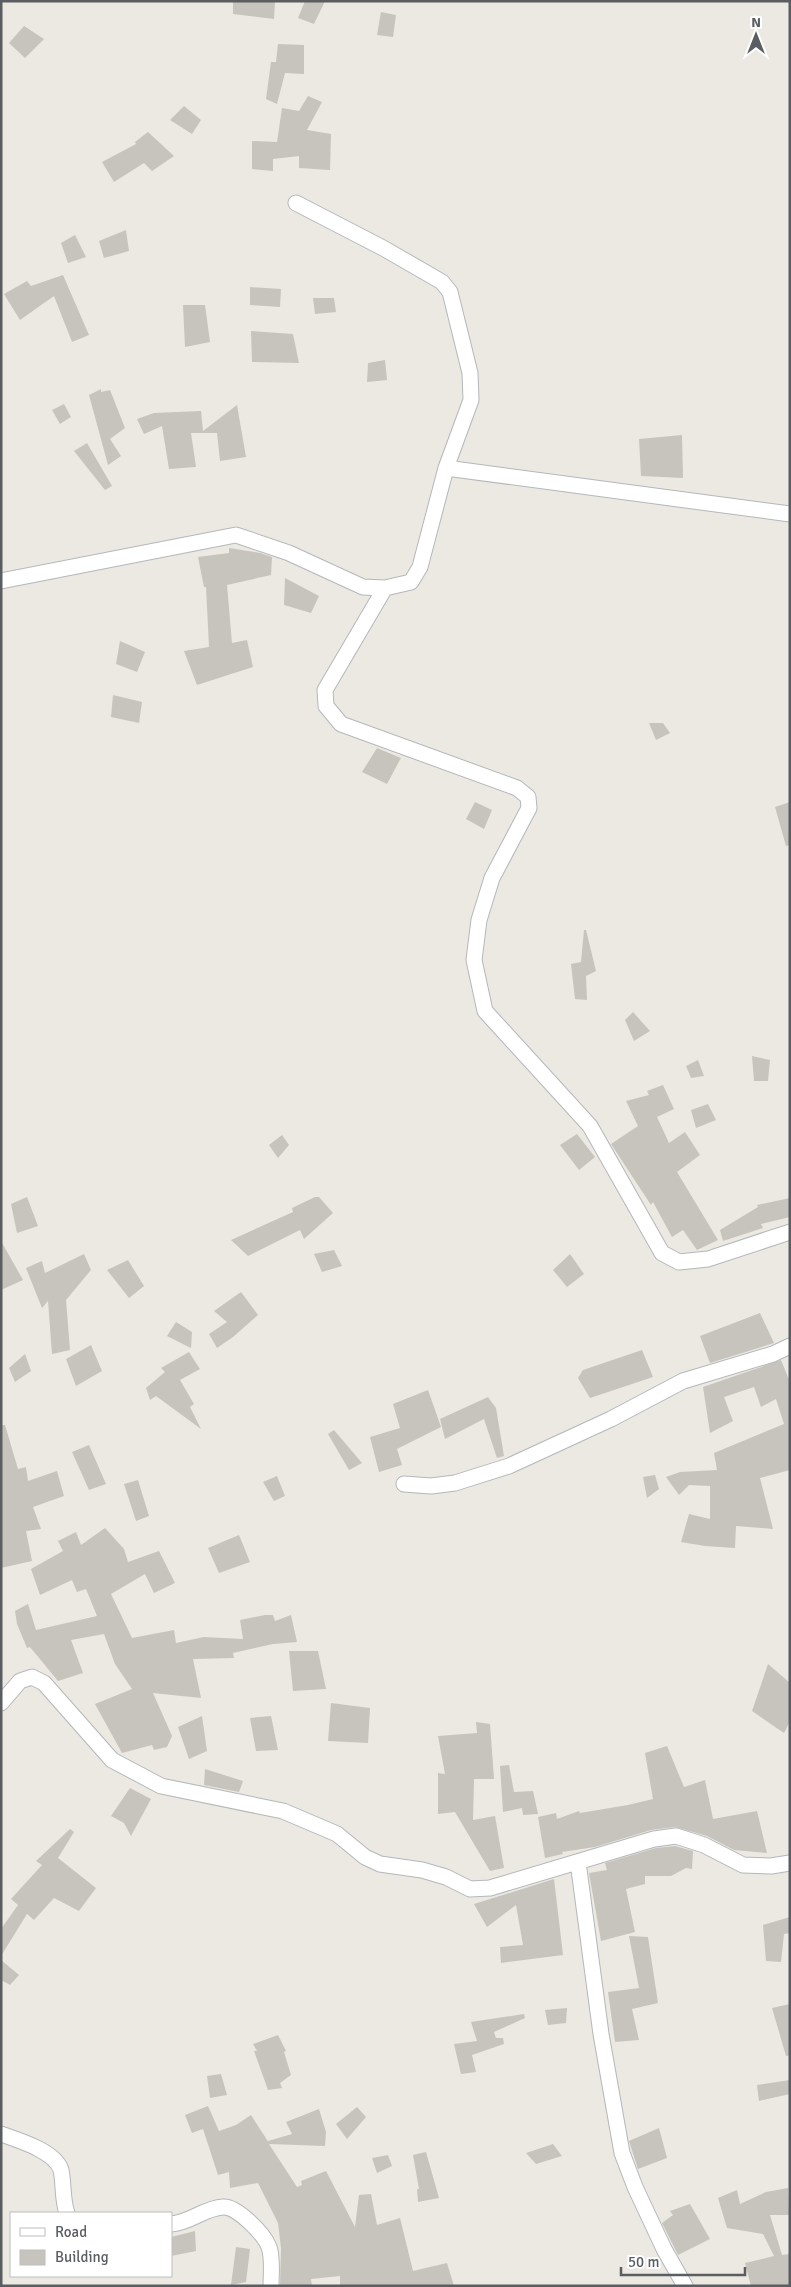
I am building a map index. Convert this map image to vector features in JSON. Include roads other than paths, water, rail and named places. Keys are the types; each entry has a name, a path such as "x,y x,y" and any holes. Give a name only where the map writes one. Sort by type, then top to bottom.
{"street":[{"path":"1,581 236,535 289,553 363,587 385,588 411,582 420,567 446,468 470,400 470,373 450,292 442,282 384,248 296,203"},
{"path":"446,468 790,514"},
{"path":"385,588 325,690 326,706 341,724 517,788 528,797 529,808 492,878 479,920 474,960 485,1011 590,1126 662,1253 679,1262 708,1259 790,1232"},
{"path":"404,1484 431,1486 455,1483 509,1466 611,1418 683,1381 773,1354 790,1346"},
{"path":"1,1703 20,1681 32,1677 44,1683 112,1760 161,1786 282,1811 337,1834 364,1857 380,1864 422,1870 446,1876 470,1889 490,1888 654,1839 676,1836 704,1845 743,1865 771,1866 790,1863"},
{"path":"578,1862 601,2034 622,2154 635,2187 664,2248 686,2286"},
{"path":"1,2134 47,2153 60,2168 64,2205 67,2212"},
{"path":"172,2224 182,2224 209,2210 224,2207 237,2211 260,2234 269,2247 271,2286"}]}
